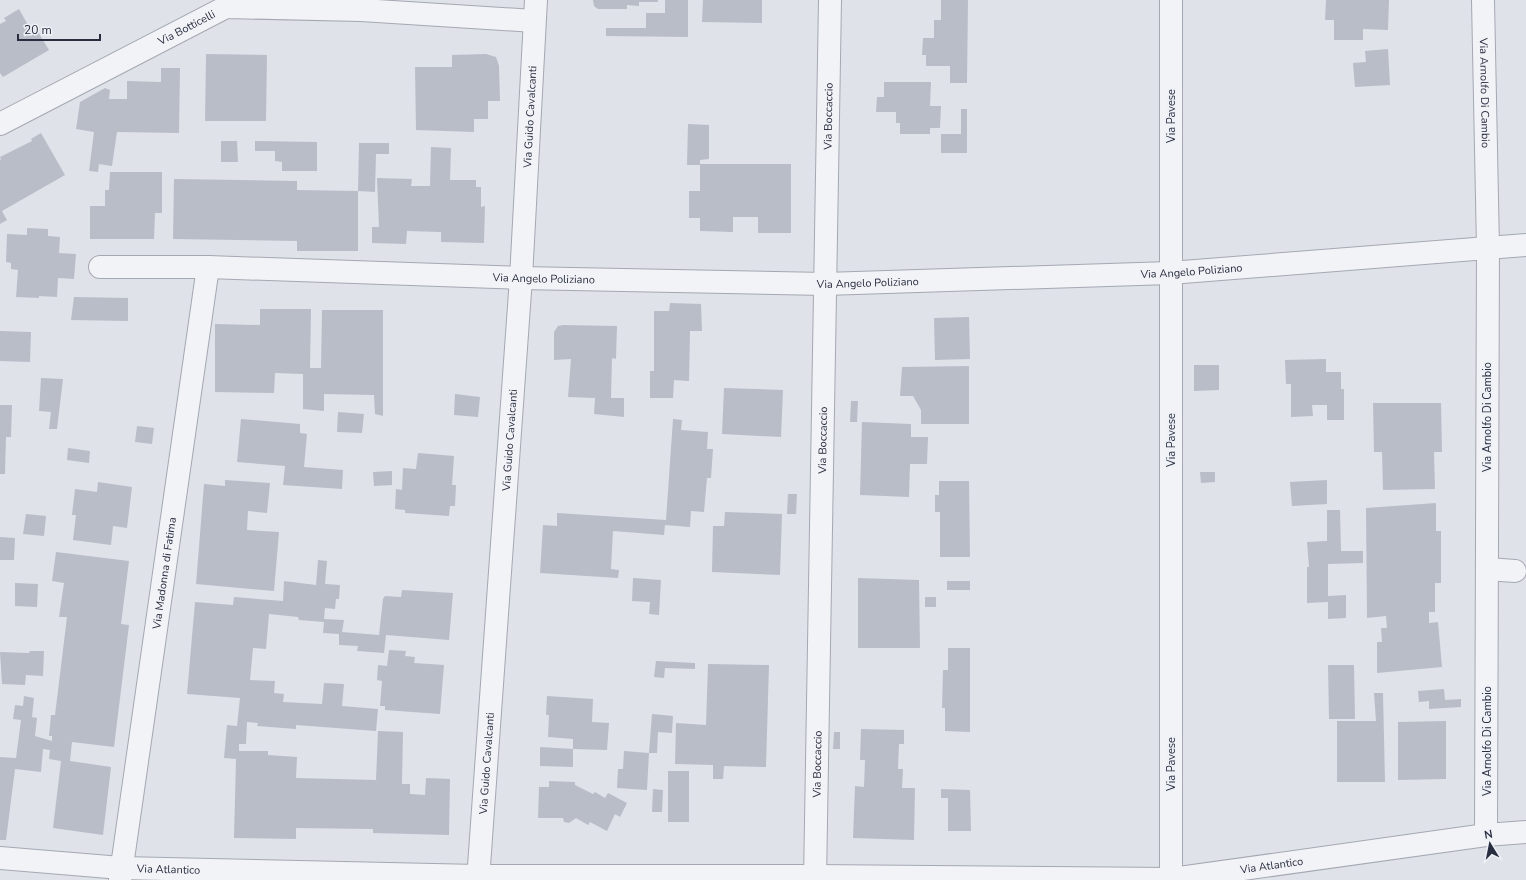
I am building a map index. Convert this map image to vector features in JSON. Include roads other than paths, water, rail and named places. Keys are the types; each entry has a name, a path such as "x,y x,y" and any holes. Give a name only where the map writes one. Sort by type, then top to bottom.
{"street":[{"name":"Via Boccaccio","path":"815,878 830,0"},
{"name":"Via Pavese","path":"1171,0 1170,273 1172,879"},
{"name":"Via Arnolfo Di Cambio","path":"1483,0 1488,248 1486,835"},
{"name":"Via Botticelli","path":"0,124 226,7 361,10 535,10"},
{"name":"Via Guido Cavalcanti","path":"478,878 521,278 535,10"},
{"name":"Via Angelo Poliziano","path":"100,267 208,267 521,278 825,284 1170,273 1526,246"},
{"name":"Via Madonna di Fatima","path":"121,874 208,267"},
{"path":"1487,569 1515,571"},
{"name":"Via Atlantico","path":"0,858 121,874 478,878 1172,879 1486,835 1526,832"}]}
